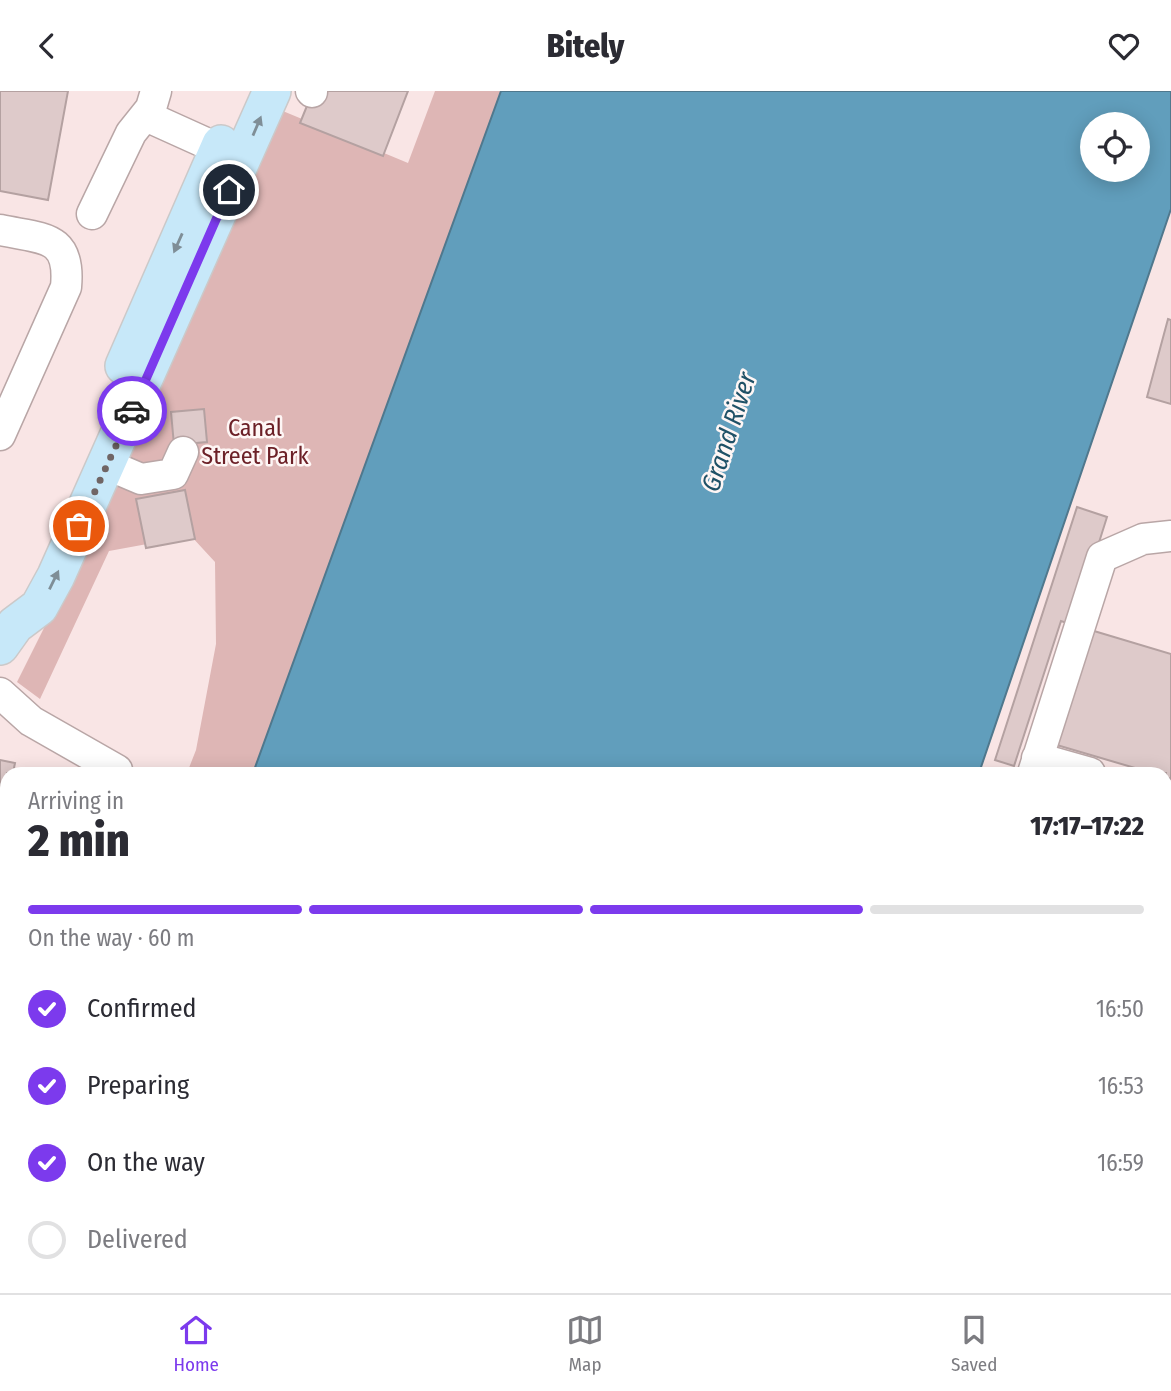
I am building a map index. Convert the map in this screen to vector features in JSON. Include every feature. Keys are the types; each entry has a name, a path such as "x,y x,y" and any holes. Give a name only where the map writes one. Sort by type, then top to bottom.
{"main road":[{"path":"5,638 22,588 72,484 245,91"},
{"path":"5,638 42,604 108,465 272,91"}],"lane":[{"path":"92,213 128,138 151,103 219,149"},
{"path":"0,230 48,240 61,247 68,267 66,287 0,435"},
{"path":"108,465 159,485 173,474 183,452"},
{"path":"1035,766 1102,557 1143,539 1171,536"},
{"path":"0,693 31,721 112,767"}],"green space":[{"name":"Canal Street Park","path":"435,91 501,91 255,767 189,767 196,750 216,644 215,562 191,536 109,551 40,699 17,682 108,500 278,109 408,163"}],"water":[{"name":"Grand River","path":"501,91 1171,91 1171,209 981,767 255,767"}],"building":[{"path":"0,91 68,91 48,200 0,191"},
{"path":"313,91 408,91 383,156 300,123"},
{"path":"1168,319 1171,320 1171,404 1147,397"},
{"path":"204,409 207,442 174,445 171,412"},
{"path":"185,490 195,539 146,548 136,499"},
{"path":"1077,507 1107,517 1073,625 1061,621 1014,766 995,760"},
{"path":"1084,628 1171,654 1171,767 1132,767 1050,743"},
{"path":"0,760 15,763 14,767 0,767"}],"way so far":[{"path":"79,526 132,411"}],"route":[{"path":"132,411 229,190"}]}
